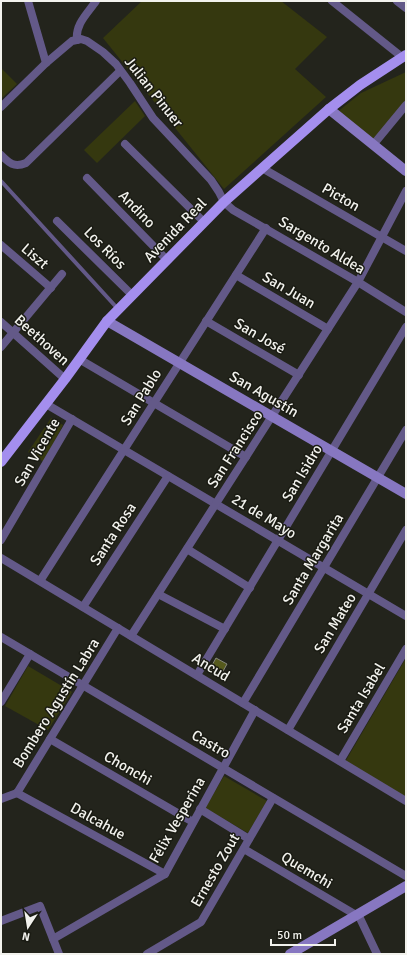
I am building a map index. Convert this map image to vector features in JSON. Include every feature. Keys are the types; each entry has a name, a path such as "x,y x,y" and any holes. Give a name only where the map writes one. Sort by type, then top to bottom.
{"main road":[{"name":"Avenida Real","path":"1,462 65,379 107,321 204,222 224,202 329,109 360,85 404,56"}],"street":[{"path":"28,1 46,63"},
{"path":"1,107 46,63 72,41 77,40 78,26 96,1"},
{"path":"332,1 404,56"},
{"path":"397,1 406,8"},
{"name":"Julian Pinuer","path":"77,40 86,41 95,46 110,59 153,118 211,180 224,202"},
{"path":"1,155 13,165 19,166 26,163 120,71"},
{"path":"374,145 406,105"},
{"path":"329,109 406,171"},
{"path":"125,144 204,222"},
{"name":"Picton","path":"262,168 406,251"},
{"name":"Andino","path":"87,178 167,260"},
{"name":"San Francisco","path":"131,636 358,282 406,191"},
{"name":"Sargento Aldea","path":"224,202 233,210 358,282 406,312"},
{"name":"Los Ríos","path":"57,221 132,296"},
{"name":"San Pablo","path":"40,581 266,228"},
{"name":"Liszt","path":"1,245 51,288"},
{"path":"1,347 62,274"},
{"name":"San Juan","path":"236,275 328,329"},
{"name":"San Agustín","path":"107,321 406,494"},
{"name":"San José","path":"206,321 299,375"},
{"name":"Beethoven","path":"1,322 65,379"},
{"name":"San Isidro","path":"197,675 406,327"},
{"path":"79,359 246,457"},
{"name":"21 de Mayo","path":"46,404 406,616"},
{"name":"San Vicente","path":"1,540 72,419"},
{"name":"Santa Margarita","path":"243,703 406,430"},
{"name":"Santa Rosa","path":"83,607 168,476"},
{"name":"San Mateo","path":"288,730 406,530"},
{"path":"187,549 250,588"},
{"name":"Ancud","path":"1,558 406,801"},
{"path":"158,594 225,629"},
{"name":"Bombero Agustín Labra","path":"17,792 118,628"},
{"name":"Castro","path":"1,637 406,876"},
{"name":"Santa Isabel","path":"340,761 406,649"},
{"path":"1,702 30,654"},
{"name":"Félix Vesperina","path":"53,939 165,874 255,710"},
{"name":"Chonchi","path":"50,738 193,822"},
{"path":"1,799 17,792"},
{"name":"Dalcahue","path":"17,792 165,874"},
{"name":"Ernesto Zout","path":"147,954 202,922 273,798"},
{"path":"200,809 249,839"},
{"name":"Quemchi","path":"244,849 357,915"},
{"path":"290,954 406,886"},
{"path":"1,921 40,906 59,954"},
{"path":"357,915 377,954"}],"lane":[{"path":"1,181 118,309"}],"green space":[{"path":"142,1 281,1 327,37 295,69 326,97 224,189 103,38"},
{"path":"1,68 17,84 1,99"},
{"path":"406,72 406,100 372,143 336,113 361,93"},
{"path":"135,101 145,116 97,163 84,150"},
{"path":"51,418 63,425 44,462 28,452"},
{"path":"406,658 406,798 345,762"},
{"path":"28,666 72,692 48,730 5,706"},
{"path":"224,776 267,801 248,833 205,808"}],"building":[{"path":"216,658 227,664 221,675 210,669"}]}
